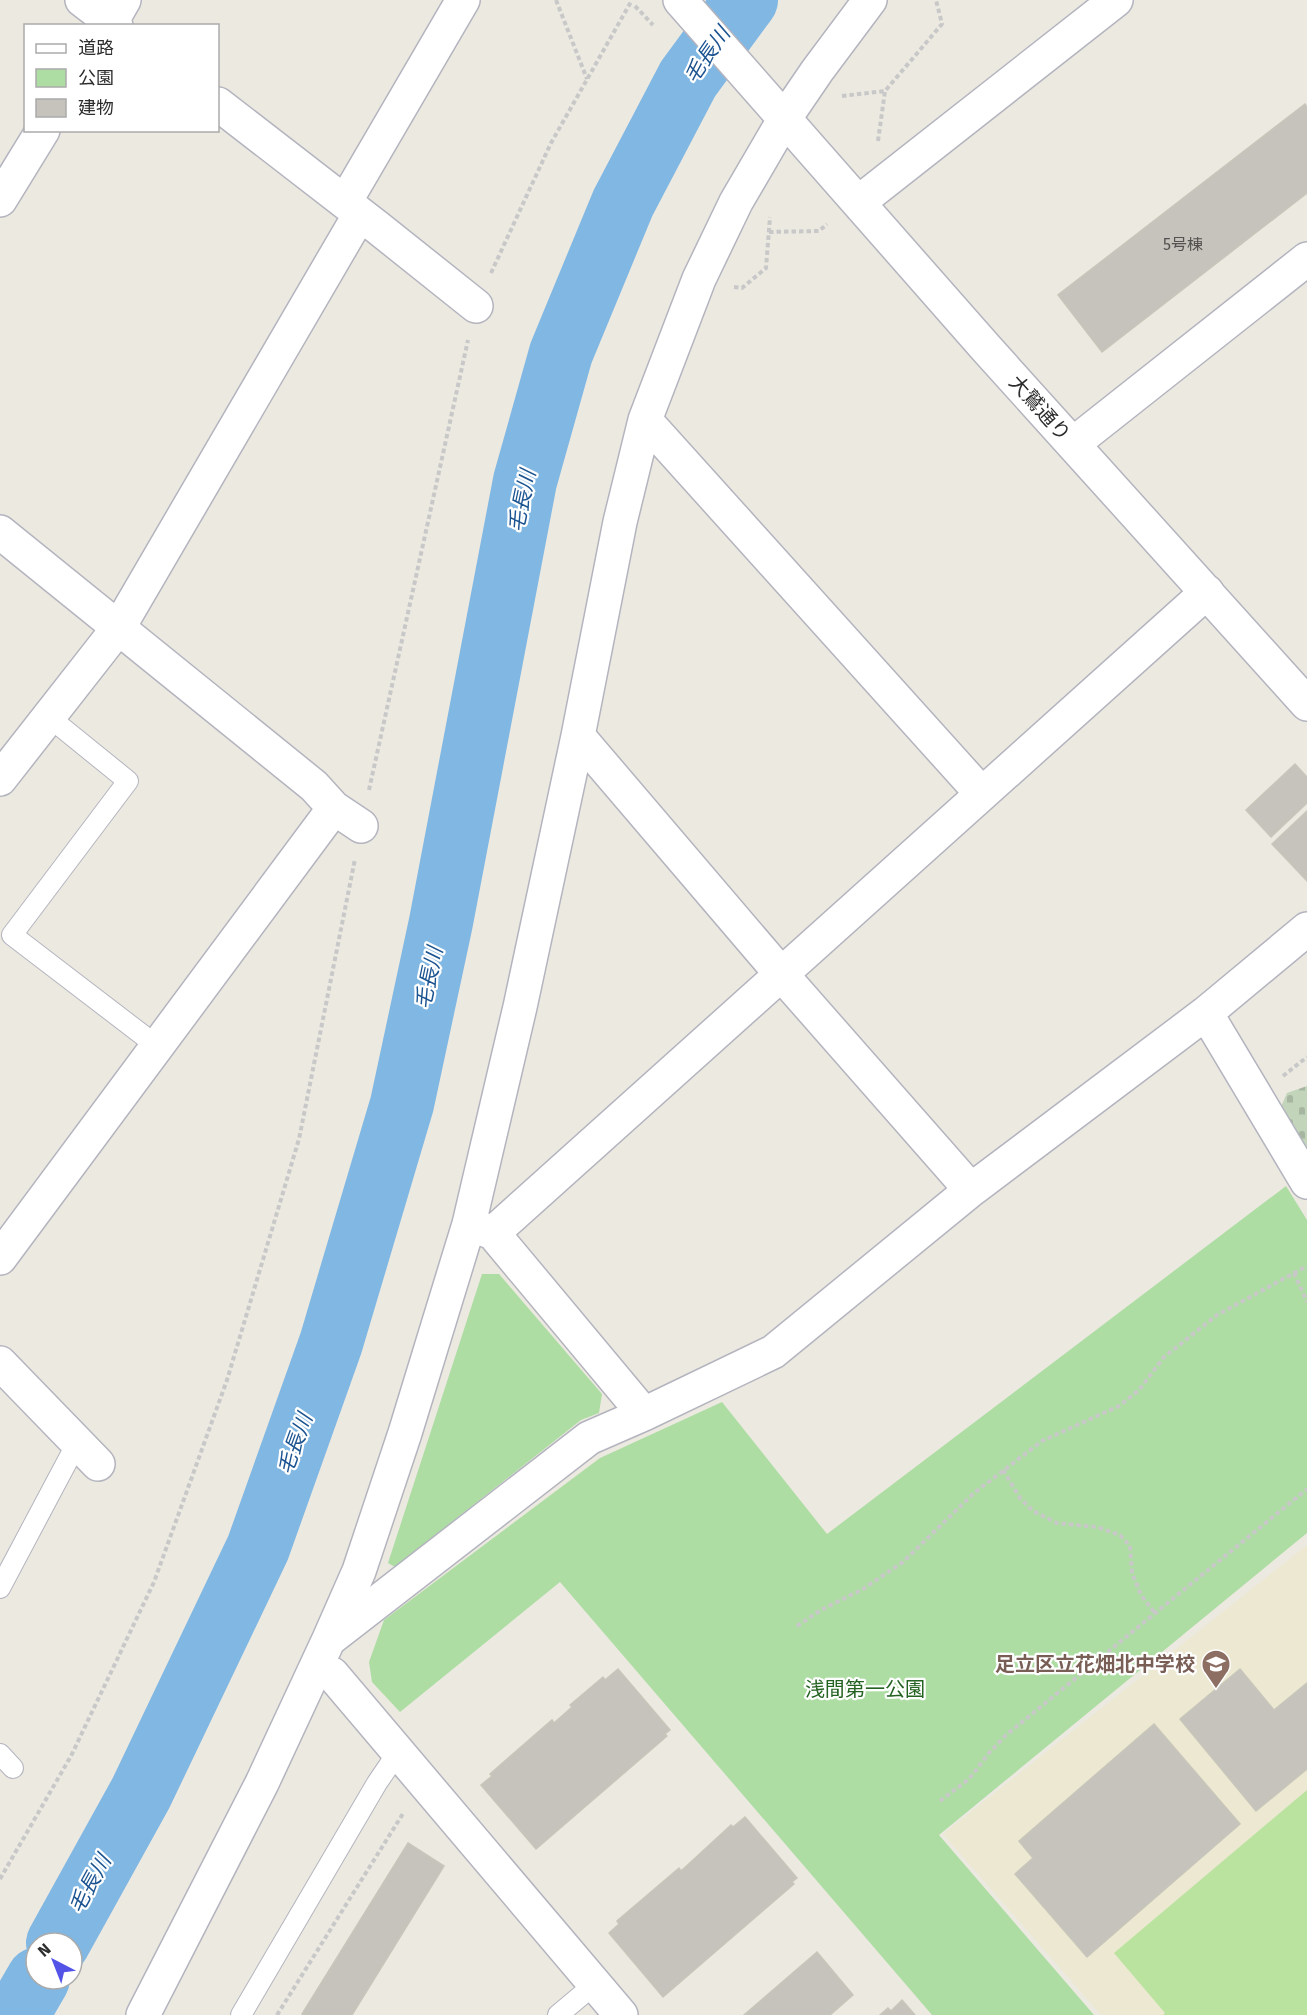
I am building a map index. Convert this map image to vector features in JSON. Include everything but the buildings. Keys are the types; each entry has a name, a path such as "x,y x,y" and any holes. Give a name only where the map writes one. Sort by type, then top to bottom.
{"street":[{"path":"82,0 115,18"},
{"path":"0,779 119,627 352,208 463,0"},
{"name":"大鷲通り","path":"680,0 1073,444 1307,704"},
{"path":"143,2015 327,1657 359,1571 405,1433 481,1229 520,1007 578,736 620,522 645,420 711,253 781,114 817,71 870,0"},
{"path":"859,202 1116,0"},
{"path":"219,105 476,306"},
{"path":"0,200 42,132"},
{"path":"1073,444 1307,259"},
{"path":"645,420 982,794"},
{"path":"0,532 314,786 334,808 361,826"},
{"path":"481,1229 782,975 1206,592"},
{"path":"578,736 782,975 971,1190"},
{"path":"0,1258 334,808"},
{"path":"327,1657 589,1438 772,1352 971,1190 1206,1014 1307,929"},
{"path":"1206,1014 1307,1182"},
{"path":"481,1229 644,1414"},
{"path":"0,1363 87,1454"},
{"path":"327,1657 398,1752 621,2015"}],"lane":[{"path":"49,717 128,781 12,935 157,1046"},
{"path":"0,1587 87,1454"},
{"path":"241,2015 377,1783 398,1752"},
{"path":"558,2015 595,1984"}],"path":[{"path":"556,0 587,79"},
{"path":"0,1879 71,1756 154,1582 227,1380 299,1139 361,826 476,306 551,142 632,0"},
{"path":"877,152 885,91 942,24 936,0"},
{"path":"838,96 885,91"},
{"path":"769,232 819,231 828,224"},
{"path":"797,1626 820,1610 863,1589 903,1562 974,1493 1042,1441 1119,1406 1139,1390 1164,1357 1217,1315 1307,1266"},
{"path":"1294,1273 1307,1302"},
{"path":"1003,1470 1020,1498 1033,1511 1057,1522 1097,1527 1120,1535 1130,1546 1132,1573 1141,1595 1154,1612"},
{"path":"940,1801 969,1779 1005,1736 1307,1489"},
{"path":"277,2015 410,1804 427,1787"}],"shaded area":[{"name":"足立区立花畑北中学校","path":"1307,1545 1307,2015 1101,2015 943,1834"}],"green space":[{"path":"1307,1086 1307,1155 1280,1109 1287,1093"},
{"name":"浅間第一公園","path":"1286,1186 1307,1220 1307,1533 939,1835 1094,2015 932,2015 560,1582 400,1712 372,1682 369,1662 384,1620 600,1458 722,1402 827,1534"},
{"path":"482,1274 499,1274 602,1394 599,1413 581,1420 395,1567 388,1563"},
{"path":"1307,1790 1307,2015 1163,2015 1165,2013 1114,1953"}],"waterway":[{"name":"毛長川","path":"65,1931 141,1793 258,1548 331,1343 402,1104 441,922 525,481 561,353 623,203 688,79 746,0"},
{"name":"毛長川","path":"17,2015 31,1991"}],"place":[{"name":"足立区立花畑北中学校","path":"1216,1690"}]}
